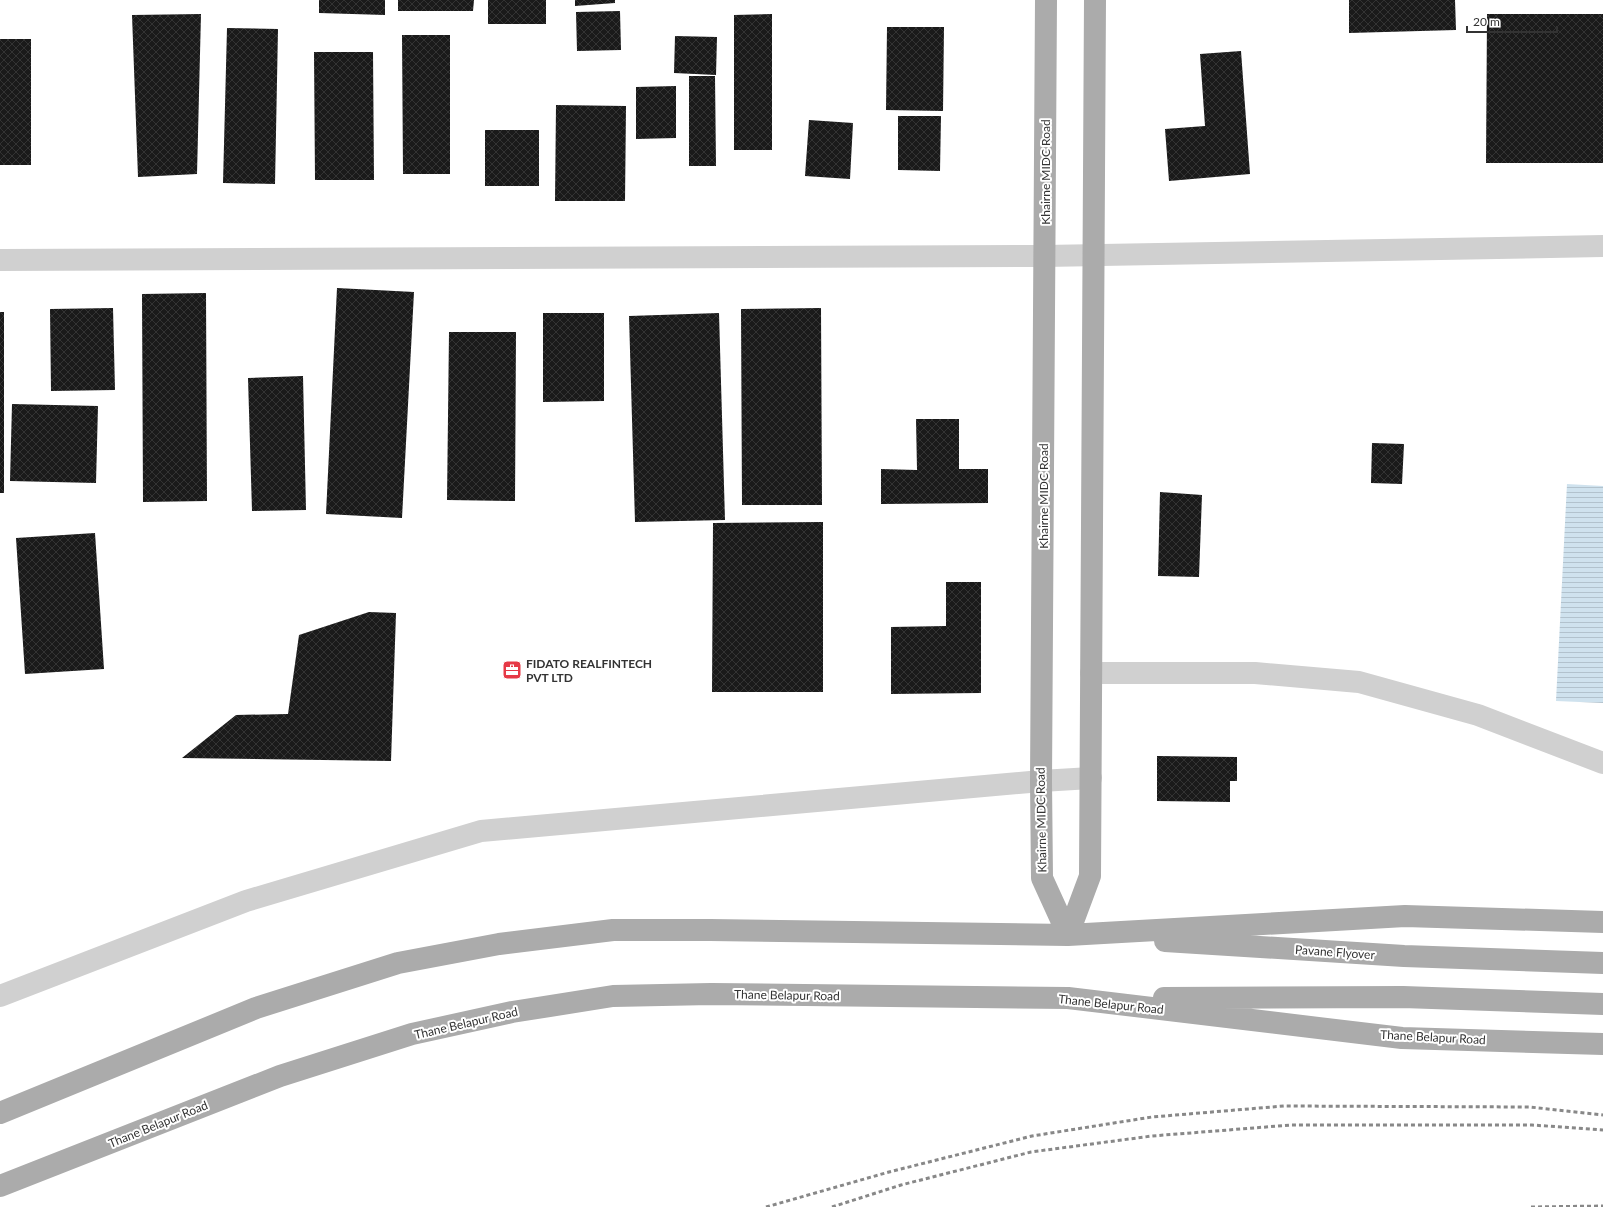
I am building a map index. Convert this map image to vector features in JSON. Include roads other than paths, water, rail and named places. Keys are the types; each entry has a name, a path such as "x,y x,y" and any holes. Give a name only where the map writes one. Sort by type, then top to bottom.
{"main road":[{"name":"Khairne MIDC Road","path":"1046,0 1041,781 1042,878 1068,935"},
{"path":"1068,935 1090,876 1095,0"},
{"path":"0,1113 256,1008 398,963 499,944 613,930 1068,935 1405,916 1603,922"},
{"name":"Pavane Flyover","path":"1068,935 1404,956 1603,963"},
{"name":"Thane Belapur Road","path":"0,1186 280,1076 412,1034 512,1012 613,996 711,994 1068,998 1402,1038 1603,1044"},
{"path":"1068,998 1403,997 1603,1004"}],"street":[{"path":"0,260 1044,256 1603,246"},
{"path":"1091,673 1255,673 1359,682 1478,715 1603,763"},
{"path":"0,996 246,901 481,831 1041,781 1091,778"}],"water":[{"path":"1567,484 1603,486 1603,703 1556,701"}],"railway":[{"path":"766,1207 889,1172 1032,1136 1152,1117 1284,1106 1530,1107 1603,1115"},
{"path":"832,1207 901,1185 1031,1152 1152,1136 1291,1125 1532,1125 1603,1130"},
{"path":"1531,1207 1603,1206"}],"place":[{"name":"FIDATO REALFINTECH PVT LTD","path":"512,670"}]}
